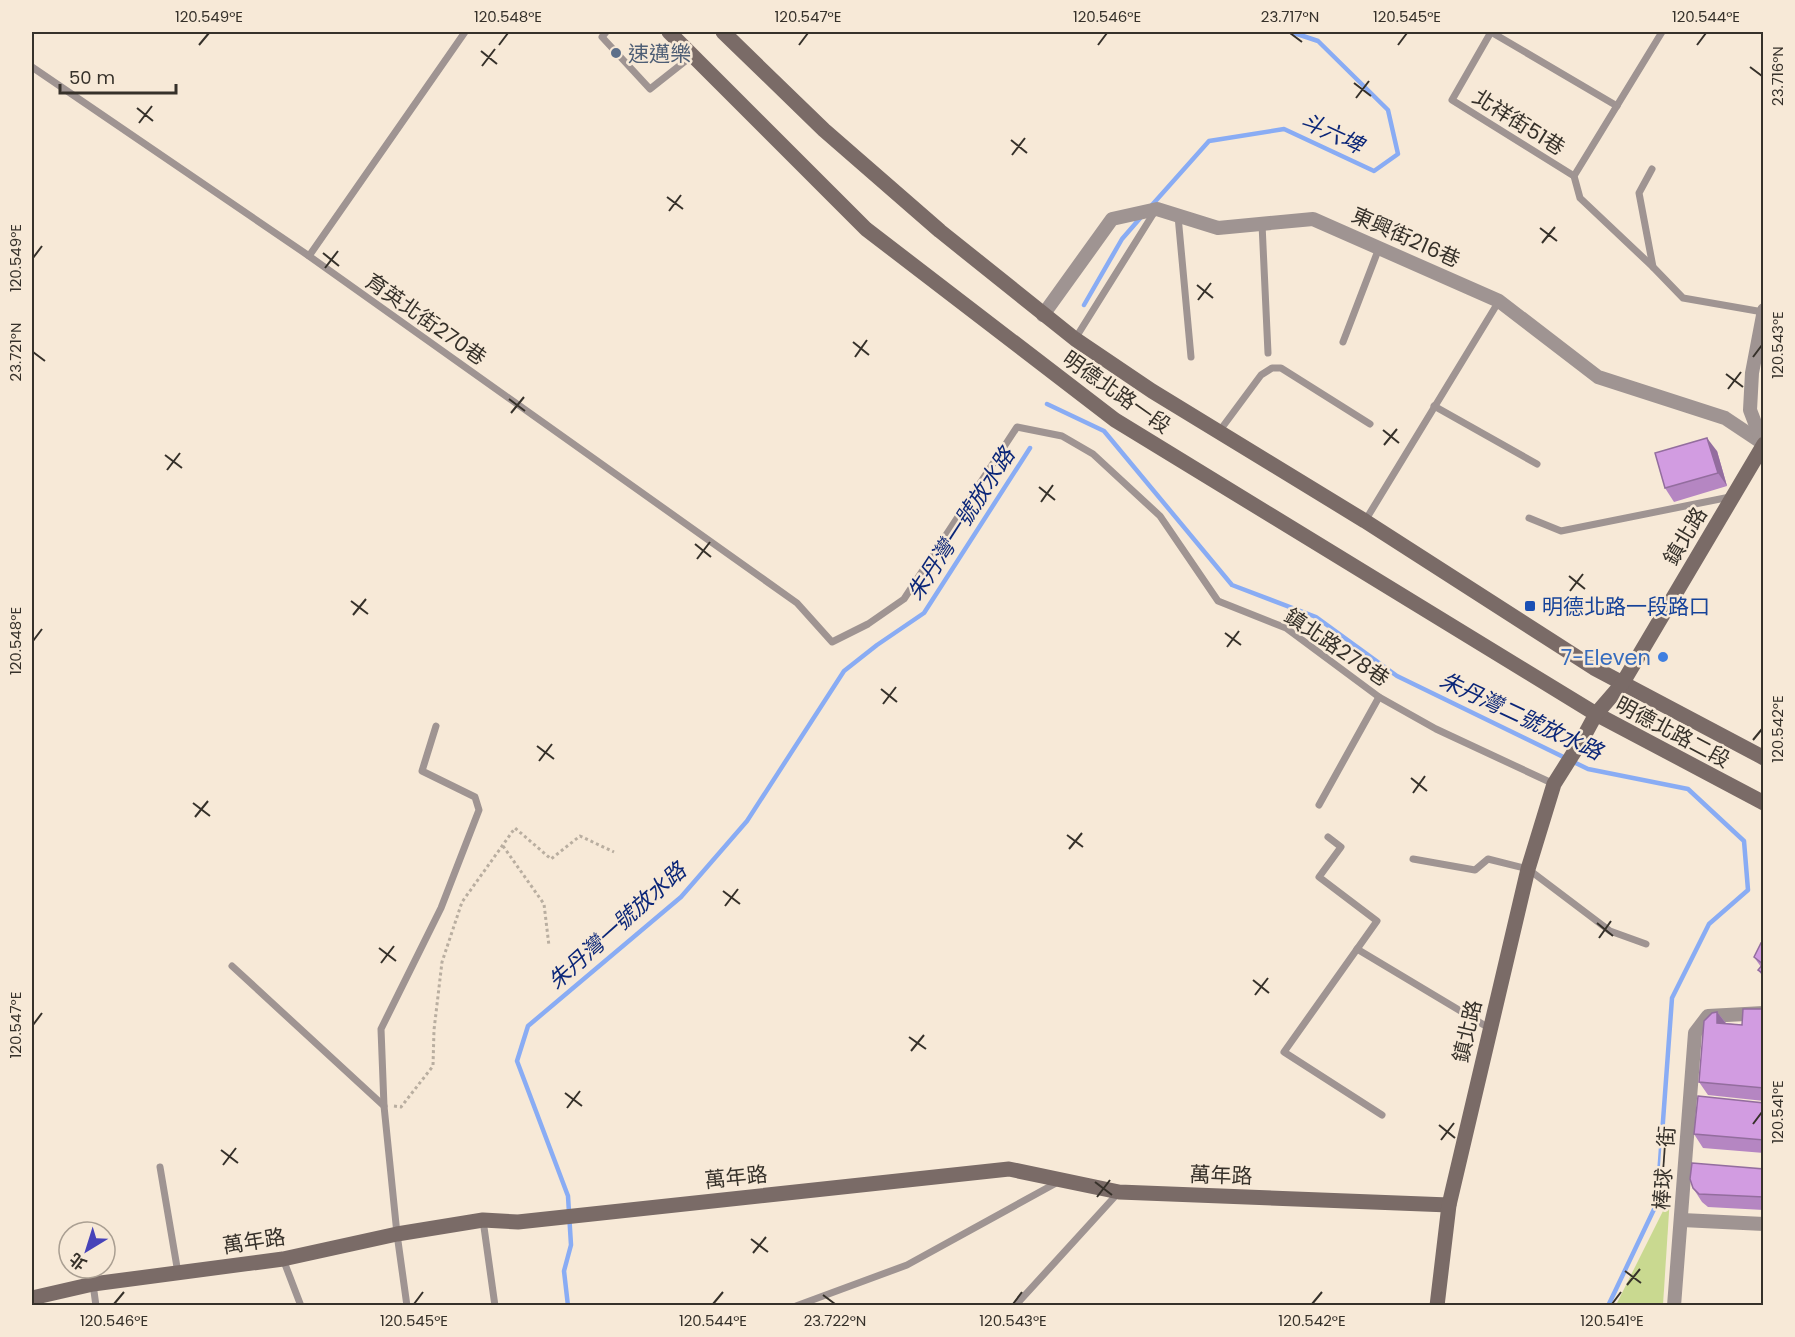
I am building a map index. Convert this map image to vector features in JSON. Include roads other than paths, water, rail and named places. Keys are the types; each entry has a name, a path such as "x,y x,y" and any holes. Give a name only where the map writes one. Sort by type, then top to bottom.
{"street":[{"name":"明德北路一段","path":"669,32 866,229 1115,420 1596,714"},
{"name":"明德北路一段","path":"723,32 824,130 940,231 1075,339 1218,433 1365,521 1622,684"},
{"path":"1043,315 1112,219 1157,208"},
{"name":"東興街216巷","path":"1157,208 1218,228 1313,219 1499,301 1598,377 1725,418 1764,444"},
{"path":"1763,311 1752,373 1750,410 1764,444"},
{"name":"鎮北路","path":"1437,1305 1449,1205 1528,869 1558,778 1596,714 1622,684 1764,444"},
{"name":"明德北路二段","path":"1622,684 1764,758"},
{"name":"明德北路二段","path":"1596,714 1764,803"},
{"name":"棒球一街","path":"1674,1305 1695,1101 1695,1033 1708,1016 1764,1013"},
{"name":"萬年路","path":"32,1298 93,1284 283,1258 397,1234 483,1220 518,1222 1009,1169 1119,1192 1449,1205"},
{"path":"1682,1220 1764,1224"}],"lane":[{"path":"309,256 465,32"},
{"path":"606,32 602,37 650,90 694,55"},
{"name":"北祥街51巷","path":"1574,176 1452,100 1491,32 1617,106"},
{"path":"1662,32 1574,176 1580,198 1683,298 1763,311"},
{"name":"育英北街270巷","path":"32,68 309,256 797,603 832,642 868,624 904,599 1017,427"},
{"path":"1652,169 1639,193 1653,267"},
{"path":"1075,339 1157,208"},
{"path":"1178,216 1191,357"},
{"path":"1262,224 1268,353"},
{"path":"1343,342 1379,248"},
{"path":"1365,521 1499,301"},
{"path":"1218,433 1261,375 1272,368 1281,368 1370,424"},
{"path":"1434,406 1537,464"},
{"name":"鎮北路278巷","path":"1017,427 1062,436 1093,454 1160,516 1218,601 1286,628 1379,697 1437,729 1558,778"},
{"path":"1529,518 1561,531 1733,496"},
{"path":"1319,805 1379,697"},
{"path":"407,1305 384,1106 381,1029 441,908 479,810 475,797 422,771 436,726"},
{"path":"1328,837 1341,847 1319,877 1377,921 1284,1052 1382,1116"},
{"path":"1413,859 1475,870 1488,859 1528,869 1611,931 1646,944"},
{"path":"1357,949 1490,1028"},
{"path":"232,966 384,1106"},
{"path":"160,1167 178,1273"},
{"path":"796,1305 907,1265 1063,1180"},
{"path":"1015,1305 1119,1192"},
{"path":"483,1220 495,1305"},
{"path":"283,1258 301,1305"},
{"path":"93,1284 96,1305"}],"waterway":[{"name":"斗六埤","path":"1152,205 1209,141 1284,129 1374,171 1398,154 1388,110 1318,41 1291,32"},
{"name":"斗六埤","path":"1084,305 1122,239 1142,216"},
{"name":"朱丹灣二號放水路","path":"1047,404 1104,431 1232,585 1316,617 1397,676 1588,769 1688,789 1744,841 1748,890 1709,924 1672,998 1657,1203 1608,1306"},
{"name":"朱丹灣一號放水路","path":"568,1306 564,1271 571,1245 568,1196 517,1061 528,1026 681,897 747,821 844,671 924,613 1030,448"}],"place":[{"name":"速邁樂","path":"616,53"},
{"name":"明德北路一段路口","path":"1530,606"},
{"name":"7-Eleven","path":"1663,657"}]}
